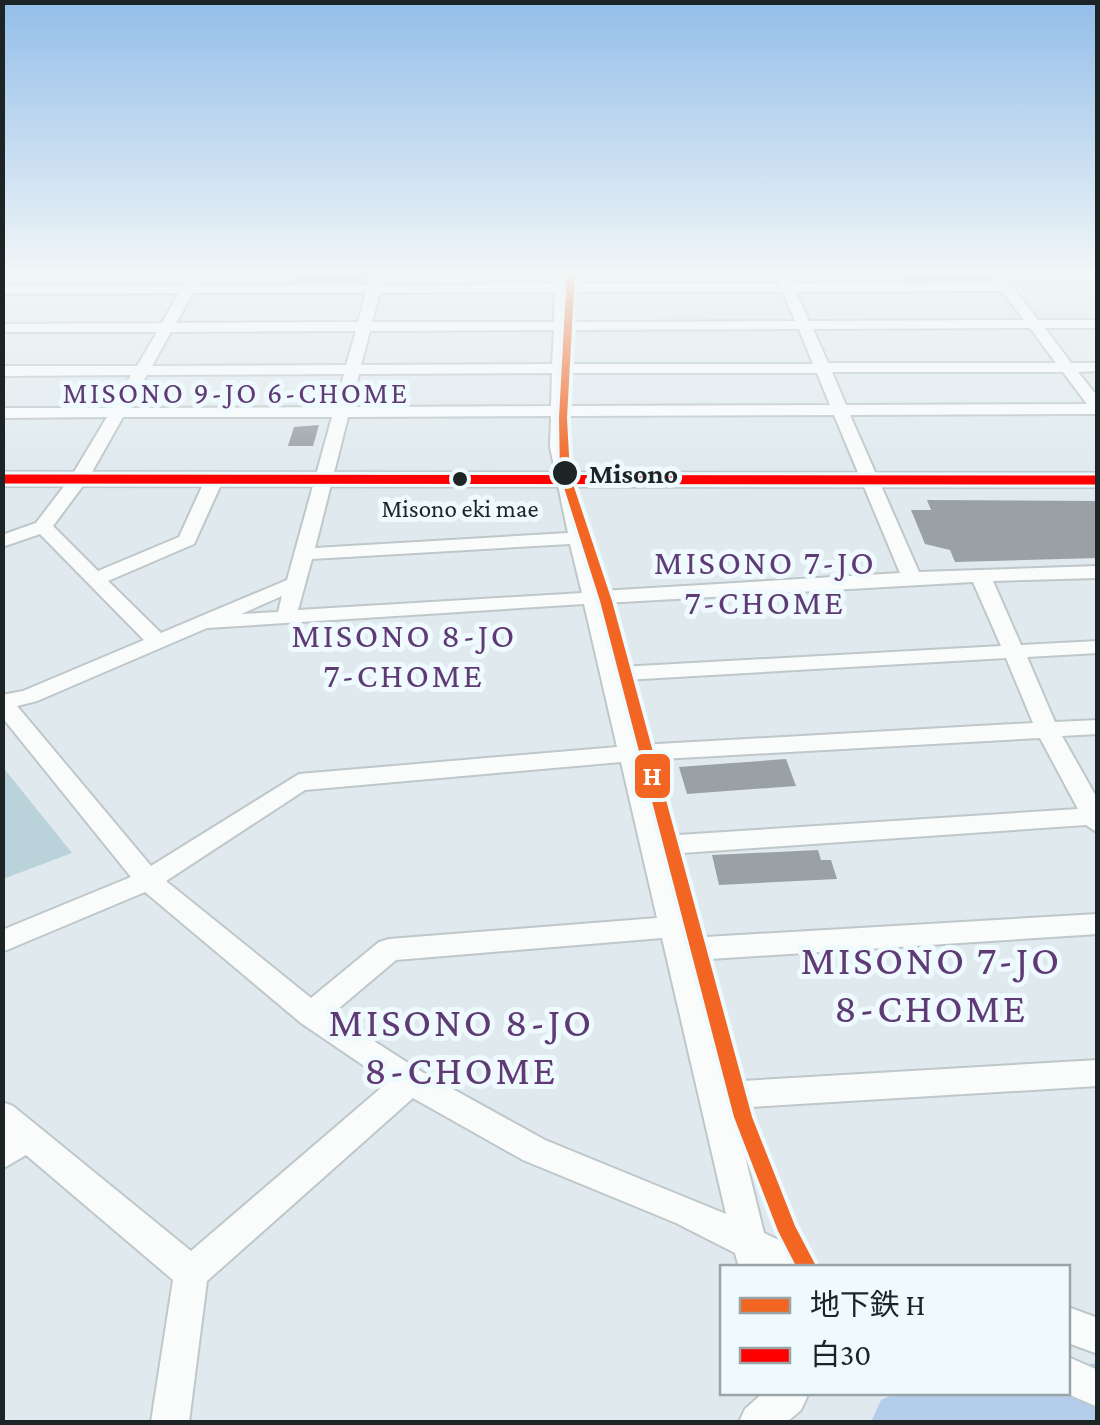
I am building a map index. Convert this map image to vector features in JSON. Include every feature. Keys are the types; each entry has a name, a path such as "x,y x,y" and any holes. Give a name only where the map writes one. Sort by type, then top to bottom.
{"main road":[{"path":"2,460 214,480 326,470"},
{"path":"865,471 1098,462"},
{"path":"2,479 85,470 562,470 865,471 1098,480"}],"street":[{"path":"2,541 43,527 85,470 159,338"},
{"path":"286,619 363,338"},
{"path":"561,338 562,470 754,1256"},
{"path":"810,338 912,578"},
{"path":"1043,338 1098,408"},
{"path":"2,372 1098,367"},
{"path":"2,413 1098,408"},
{"path":"95,579 187,540 214,480"},
{"path":"43,527 158,642"},
{"path":"304,554 579,538"},
{"path":"208,622 912,578 982,579 1098,572"},
{"path":"651,846 1096,819 1047,730 982,579"},
{"path":"296,583 208,622 3,702 148,880 311,1015 410,1081 534,1150 600,1173 754,1256 788,1265"},
{"path":"610,674 1098,648"},
{"path":"2,942 148,880 299,782 633,754 1098,727"},
{"path":"311,1015 389,950 1098,924"},
{"path":"716,1096 1098,1073"},
{"path":"170,1422 191,1274 410,1081"},
{"path":"10,1136 191,1274"},
{"path":"1070,1325 1098,1336"},
{"path":"1070,1377 1098,1389"},
{"path":"758,1422 790,1404"}],"shaded area":[{"path":"2,766 72,853 3,879 2,879"}],"building":[{"path":"319,425 313,446 288,446 294,427"},
{"path":"927,500 1098,501 1098,558 955,562 950,550 925,544 911,510 931,510"},
{"path":"786,759 796,786 687,794 679,767"},
{"path":"818,850 821,860 831,860 837,879 719,885 712,855"}],"waterway":[{"path":"903,1422 1098,1394"}],"metro line":[{"name":"H","path":"567,338 565,475 606,601 743,1117 787,1231 806,1265"}],"transit line":[{"name":"白30","path":"2,479 1098,480"}],"place":[{"name":"Misono","path":"565,473"},
{"name":"Misono eki mae","path":"460,479"}],"district":[{"name":"MISONO 9-JO 6-CHOME","path":"236,392"},
{"name":"MISONO 7-JO 7-CHOME","path":"765,582"},
{"name":"MISONO 8-JO 7-CHOME","path":"404,655"},
{"name":"MISONO 7-JO 8-CHOME","path":"931,983"},
{"name":"MISONO 8-JO 8-CHOME","path":"461,1045"}]}
